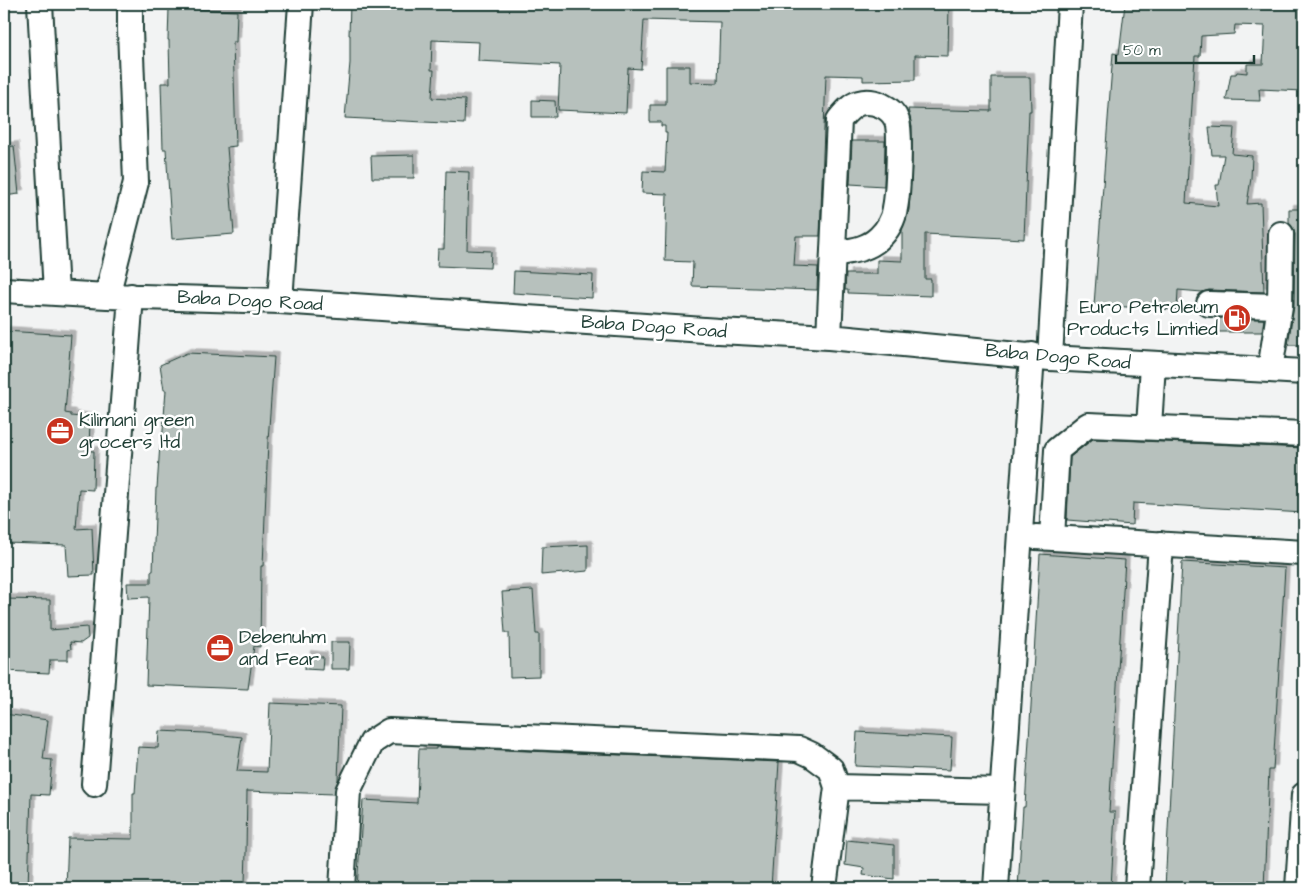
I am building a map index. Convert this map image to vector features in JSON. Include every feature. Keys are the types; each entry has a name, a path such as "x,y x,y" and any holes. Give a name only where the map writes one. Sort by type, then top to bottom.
{"street":[{"path":"40,4 56,292"},
{"path":"107,296 136,182 130,4"},
{"path":"280,301 301,4"},
{"path":"996,888 1019,537 1041,356 1070,4"},
{"path":"829,337 839,120 850,108 860,102 880,104 890,111 897,121 899,137 895,210 889,226 879,239 862,249 833,254"},
{"path":"1270,370 1280,306 1281,234"},
{"name":"Baba Dogo Road","path":"4,290 107,296 280,301 719,332 829,337 1153,365 1304,372"},
{"path":"94,784 131,296"},
{"path":"1209,304 1280,306"},
{"path":"1149,426 1153,365"},
{"path":"1052,538 1057,450 1088,424 1304,434"},
{"path":"1019,537 1304,554"},
{"path":"1137,888 1161,544"},
{"path":"342,888 348,791 372,742 390,731 799,749 812,755 831,769 837,787 824,888"},
{"path":"837,787 1002,791"},
{"path":"1298,888 1304,795"}],"building":[{"path":"350,4 949,4 948,56 915,55 915,80 863,81 863,76 826,75 820,236 796,236 794,266 818,267 817,290 692,286 693,262 665,261 667,194 642,193 643,171 665,172 667,133 665,133 665,126 661,126 661,122 650,122 650,105 666,105 666,66 690,66 690,82 718,83 720,22 644,20 641,69 628,68 626,113 558,110 560,65 478,61 479,42 432,40 431,70 434,70 432,98 465,100 464,124 345,118 350,63"},
{"path":"1125,4 1203,4 1231,5 1231,8 1272,9 1272,4 1303,4 1304,91 1259,89 1260,101 1226,100 1231,74 1236,74 1237,72 1247,73 1247,64 1263,64 1265,26 1235,25 1234,34 1201,36 1200,56 1195,56 1186,203 1218,206 1216,185 1219,185 1224,155 1212,155 1209,127 1234,128 1232,154 1252,156 1247,204 1261,203 1264,292 1178,290 1177,310 1094,305 1113,53 1119,54"},
{"path":"169,8 237,11 236,42 233,42 236,146 227,147 234,234 172,239 166,149 163,149 161,83 170,83"},
{"path":"991,77 1030,77 1031,111 1029,111 1024,239 925,234 925,279 931,279 931,296 848,293 848,290 845,290 846,274 877,274 877,260 902,261 902,230 909,210 912,164 912,127 908,109 991,111"},
{"path":"532,100 555,101 556,117 532,117"},
{"path":"852,141 885,141 884,186 850,184"},
{"path":"14,146 19,194 4,196 4,147"},
{"path":"414,155 414,178 372,178 371,156"},
{"path":"446,171 469,172 467,250 491,251 490,268 437,266 438,249 444,249"},
{"path":"1289,209 1304,209 1304,345 1288,345 1294,306 1295,234 1289,223"},
{"path":"514,271 593,275 592,298 513,293"},
{"path":"1218,318 1264,319 1262,332 1218,332"},
{"path":"4,331 71,335 65,413 71,414 71,416 90,418 89,451 94,451 93,490 79,489 76,529 92,528 94,575 68,576 66,545 4,543"},
{"path":"187,353 274,357 268,441 263,566 261,566 260,647 254,646 248,689 146,685 149,597 128,598 127,583 151,583 151,571 153,571 156,488 160,444 162,444 166,390 164,390 160,365"},
{"path":"1093,439 1304,448 1304,513 1133,503 1132,525 1067,520 1070,457"},
{"path":"588,545 588,571 541,575 542,547"},
{"path":"1040,554 1125,560 1109,812 1115,812 1111,888 1018,888 1023,807 1025,807"},
{"path":"1182,562 1285,568 1273,770 1269,770 1264,888 1165,888"},
{"path":"533,590 536,634 539,634 539,676 510,677 509,633 505,633 502,592"},
{"path":"4,599 50,600 50,630 87,627 88,638 81,643 70,642 71,649 68,650 68,660 50,660 49,673 4,671"},
{"path":"331,642 350,642 349,669 331,669"},
{"path":"306,655 323,657 322,670 305,669"},
{"path":"270,703 341,706 338,780 334,794 247,791 245,882 243,888 66,888 68,838 133,839 133,793 135,793 138,747 158,748 159,731 242,737 237,771 267,772"},
{"path":"4,714 48,720 43,759 52,760 49,795 31,794 28,888 4,888"},
{"path":"857,732 952,737 950,770 855,766"},
{"path":"436,747 779,762 771,888 357,888 363,800 417,803 419,749 436,749"},
{"path":"847,840 894,845 894,879 863,875 864,868 845,865"}],"place":[{"name":"Euro Petroleum Products Limtied","path":"1237,318"},
{"name":"Kilimani green grocers ltd","path":"60,431"},
{"name":"Debenuhm and Fear","path":"220,648"}]}
